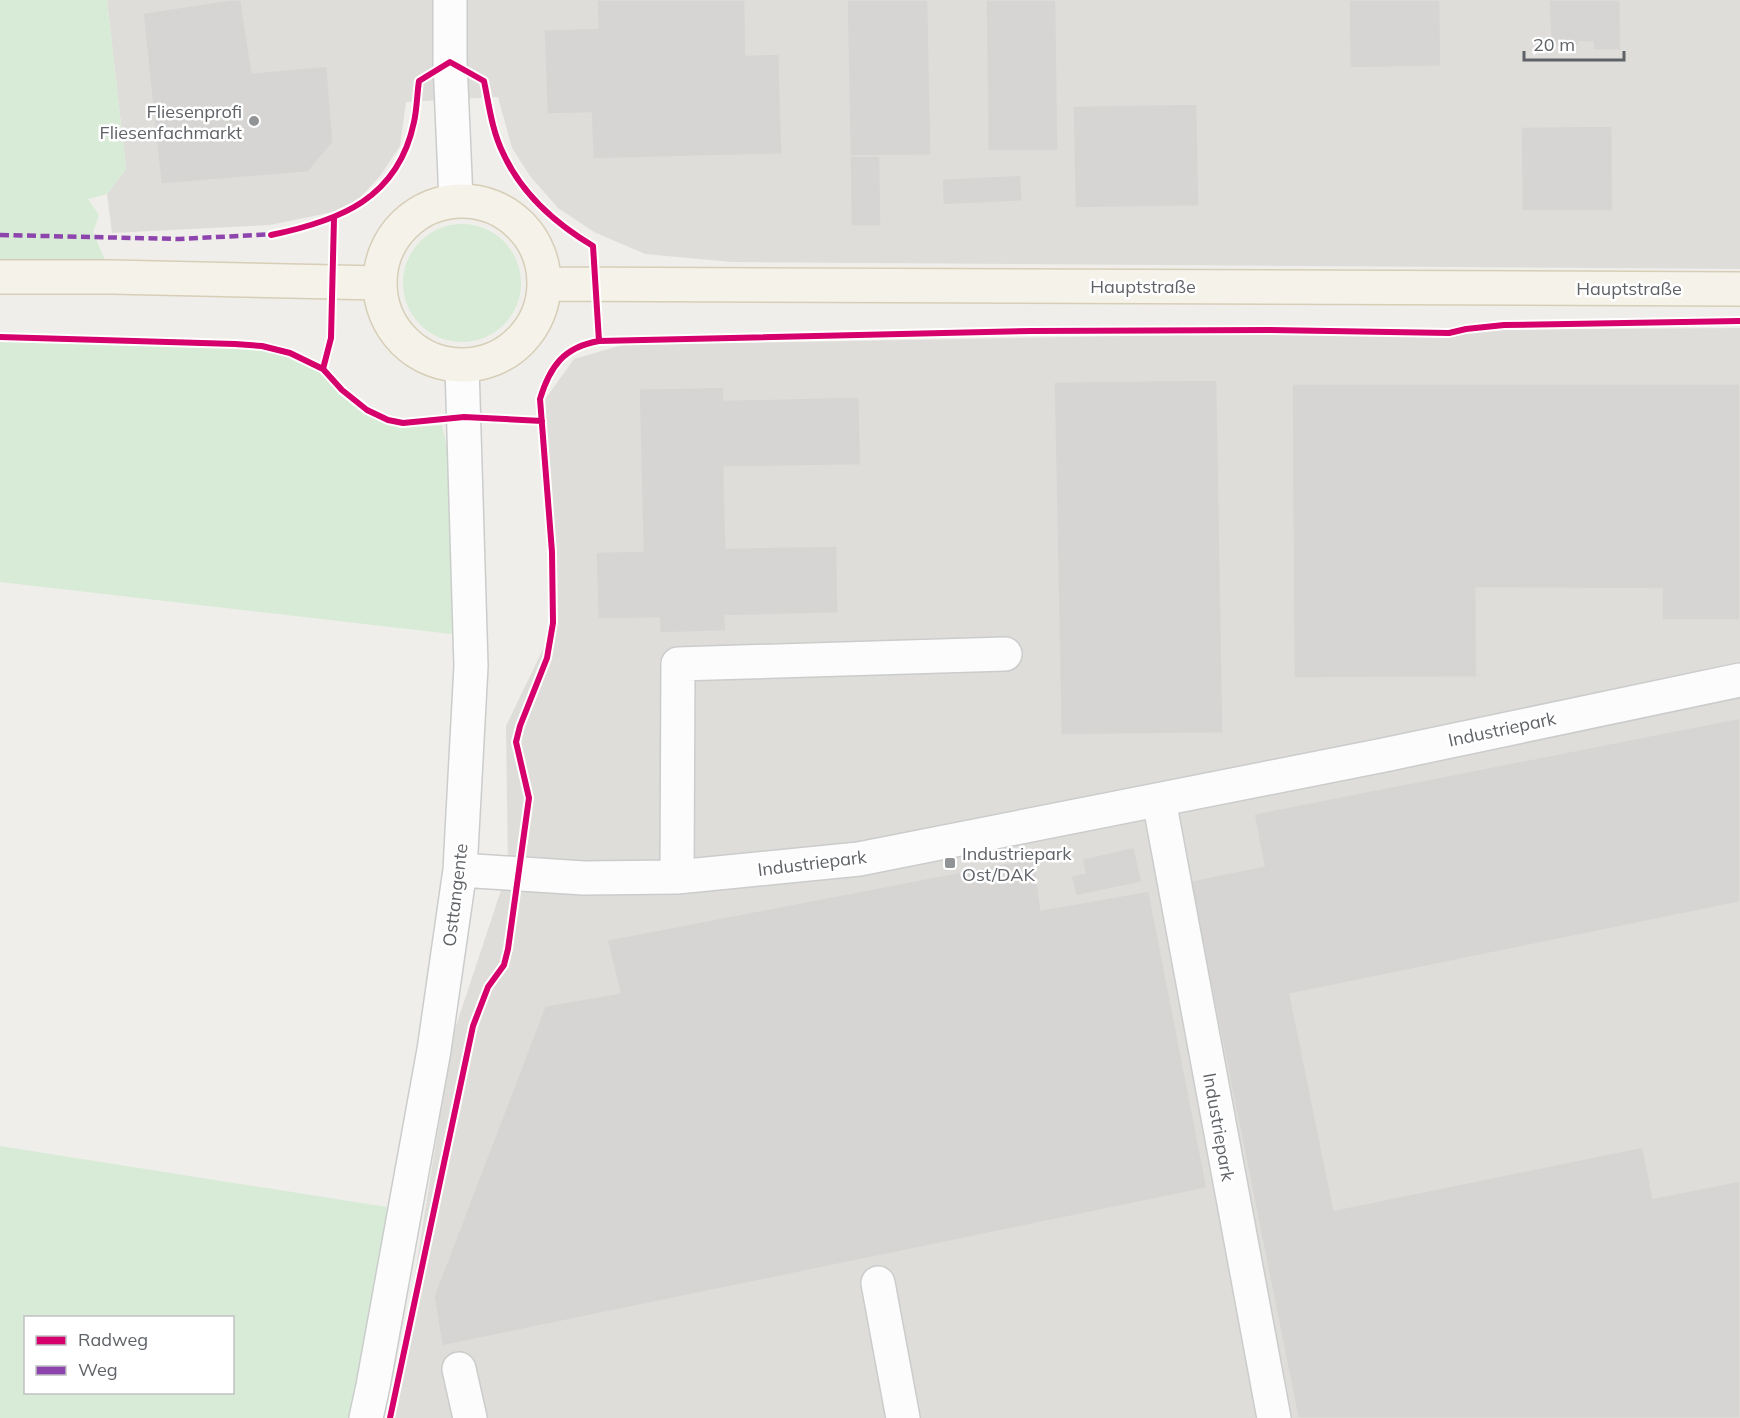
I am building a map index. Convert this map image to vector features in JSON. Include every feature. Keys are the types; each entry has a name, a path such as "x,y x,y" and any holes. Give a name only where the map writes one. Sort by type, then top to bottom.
{"main road":[{"path":"456,200 483,203 508,214 522,227 528,233 541,257 545,284 537,317 529,332 511,350 488,362 462,366 437,362 413,350 395,331 383,309 379,283 382,259 393,236 410,218 432,205 456,200"},
{"path":"0,277 379,283"},
{"name":"Hauptstraße","path":"545,284 1740,289"}],"street":[{"path":"450,0 450,62 456,200"},
{"name":"Osttangente","path":"366,1418 434,1050 460,870 471,666 462,366"},
{"path":"677,877 678,664 1005,654"},
{"name":"Industriepark","path":"460,870 584,878 677,877 859,859 1159,800 1740,680"},
{"name":"Industriepark","path":"1159,800 1274,1418"},
{"path":"878,1283 903,1418"},
{"path":"459,1369 470,1418"}],"shaded area":[{"path":"107,0 1740,0 1740,269 732,262 645,254 594,232 558,208 530,176 512,148 498,97 406,102 400,146 380,176 358,200 333,212 270,225 112,233 107,194 126,169"},
{"path":"1740,328 1740,1418 390,1418 398,1381 453,1035 508,869 506,726 555,624 543,402 574,359 622,345 1456,330"}],"green space":[{"path":"0,0 107,0 126,169 107,194 88,199 99,215 93,232 112,277 0,277"},
{"path":"462,224 473,225 495,234 511,250 520,272 520,294 511,316 495,332 473,341 462,342 451,341 429,332 413,316 404,294 403,283 404,272 413,250 429,234 451,225"},
{"path":"0,340 262,349 287,356 320,372 372,417 400,428 442,425 457,495 460,635 0,582"},
{"path":"0,1146 393,1208 348,1418 0,1418"}],"building":[{"path":"241,0 252,73 327,66 333,142 308,172 161,184 143,13"},
{"path":"597,0 745,0 746,55 779,54 782,154 593,159 591,113 547,114 544,30 598,28"},
{"path":"847,0 928,0 931,155 850,156"},
{"path":"986,0 1056,0 1058,151 988,151"},
{"path":"1349,0 1440,0 1441,66 1350,68"},
{"path":"1549,0 1620,0 1621,50 1593,50 1593,42 1551,46"},
{"path":"1197,104 1199,206 1075,208 1073,106"},
{"path":"1612,126 1613,211 1522,211 1521,127"},
{"path":"850,156 880,156 881,226 851,226"},
{"path":"1021,175 1022,201 943,205 942,179"},
{"path":"1217,380 1223,733 1061,735 1054,382"},
{"path":"1292,384 1740,384 1740,620 1662,620 1662,589 1476,588 1477,677 1294,678"},
{"path":"724,387 724,400 859,397 861,465 724,467 726,548 837,546 838,613 725,616 726,631 660,633 659,618 598,619 596,552 643,551 639,389"},
{"path":"1740,718 1740,902 1290,994 1334,1210 1643,1147 1653,1198 1740,1181 1740,1418 1298,1418 1190,881 1264,866 1254,814"},
{"path":"1134,847 1142,882 1076,896 1071,876 1085,873 1082,859"},
{"path":"1034,858 1041,910 1149,891 1207,1188 442,1346 434,1296 545,1006 620,993 607,940"}],"marked path":[{"path":"0,235 179,239 276,234"}],"cycle path":[{"path":"271,235 320,222 342,213 362,202 380,188 394,170 406,148 415,117 419,81 450,62 484,81 496,136 519,181 553,217 593,246 599,341"},
{"path":"323,369 331,338 334,218"},
{"path":"390,1418 473,1026 488,987 504,965 508,949 529,798 516,742 547,658 553,623 552,552 540,399 554,368 568,353 599,341 1032,331 1270,330 1449,333 1504,325 1740,321"},
{"path":"0,337 262,346 290,353 323,369 342,390 367,410 388,420 403,423 464,417 542,421"}],"place":[{"name":"Fliesenprofi Fliesenfachmarkt","path":"254,121"},
{"name":"Industriepark Ost/DAK","path":"950,863"}]}
